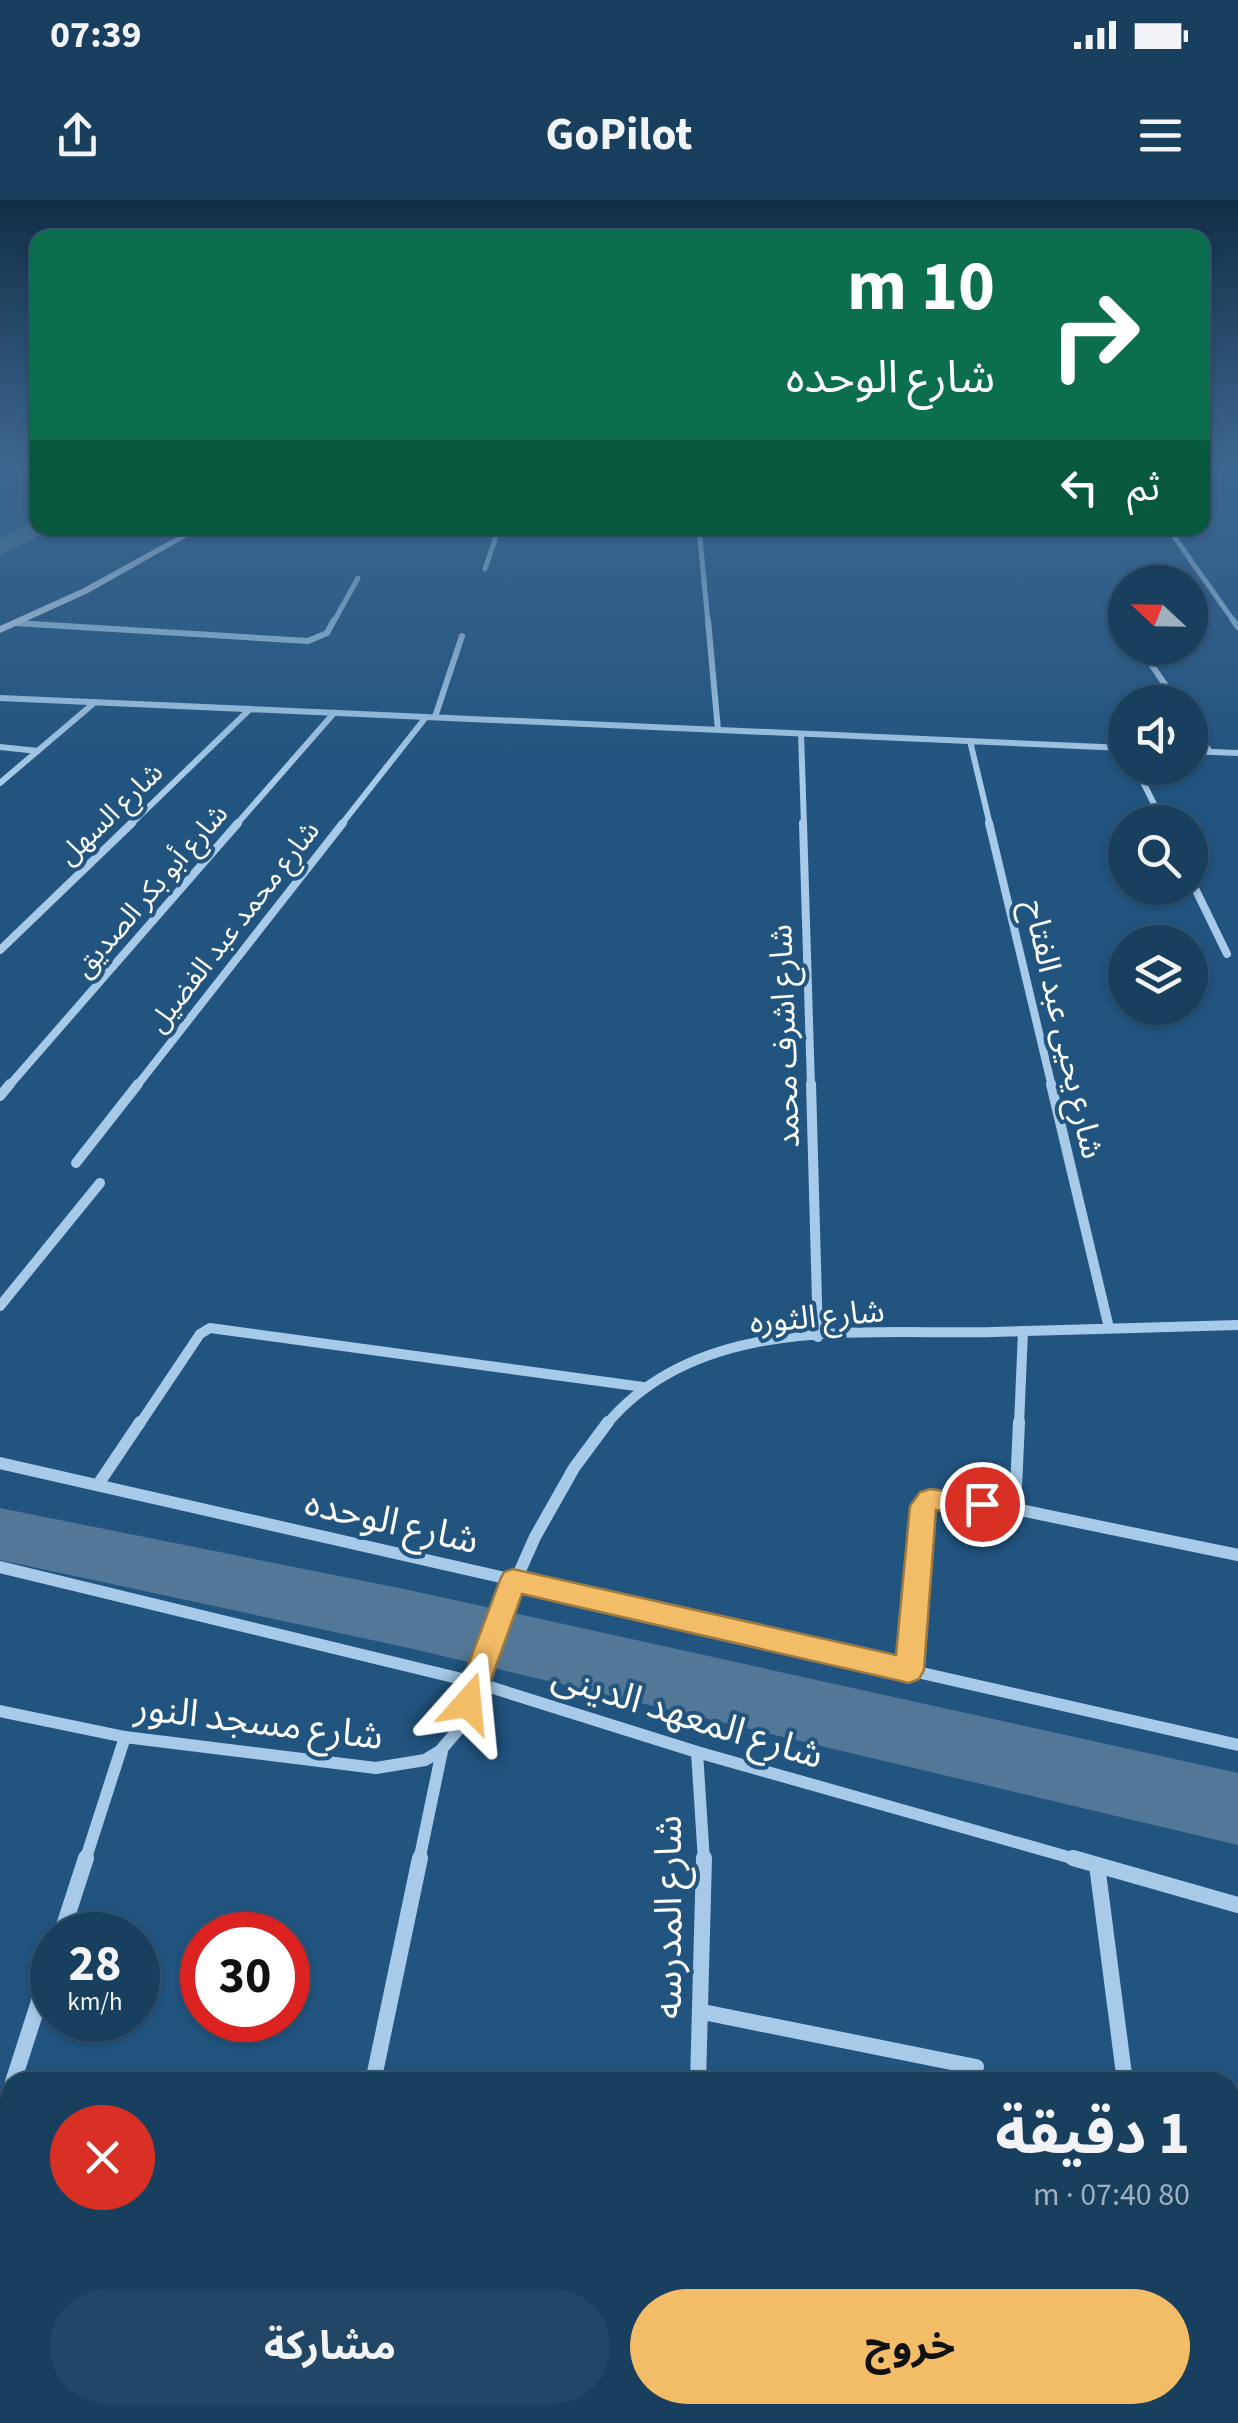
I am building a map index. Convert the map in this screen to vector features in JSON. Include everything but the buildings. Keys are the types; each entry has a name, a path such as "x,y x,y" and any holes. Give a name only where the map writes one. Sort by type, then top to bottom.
{"main road":[{"path":"0,630 127,569"}],"street":[{"path":"703,569 718,730"},
{"path":"1197,569 1238,627"},
{"path":"15,623 308,640 327,634 358,578"},
{"path":"1220,602 1238,602"},
{"path":"431,717 462,636"},
{"path":"0,698 1108,747"},
{"path":"0,783 95,702"},
{"name":"شارع السهل","path":"0,950 250,709"},
{"name":"شارع أبو بكر الصديق","path":"0,1096 334,713"},
{"name":"شارع محمد عبد الفضيل","path":"76,1163 431,717"},
{"name":"شارع اشرف محمد","path":"801,734 818,1336"},
{"name":"شارع يحيى عبد الفتاح","path":"970,742 1109,1328"},
{"path":"0,747 38,751"},
{"path":"1208,749 1238,754"},
{"path":"1203,905 1227,954"},
{"path":"0,1306 100,1184"},
{"name":"شارع الثوره","path":"513,1580 576,1467 617,1412 643,1386 680,1365 743,1346 818,1336 1238,1324"},
{"path":"99,1483 200,1334 210,1328 643,1386"},
{"path":"1015,1509 1023,1331"},
{"name":"شارع الوحده","path":"0,1462 1238,1745"},
{"path":"909,1670 923,1506 930,1500 1015,1509 1212,1546 1238,1555"},
{"name":"شارع المعهد الدينى","path":"0,1567 474,1682 697,1752 1238,1906"},
{"path":"375,2072 442,1750 463,1725 474,1682 513,1580"},
{"name":"شارع مسجد النور","path":"0,1711 125,1736 376,1768 411,1767 442,1750"},
{"path":"68,1912 125,1736"},
{"name":"شارع المدرسه","path":"697,1752 705,1873 699,2072"},
{"path":"1097,1865 1124,2072"},
{"path":"703,2012 976,2067"},
{"path":"17,2072 30,2031"}],"waterway":[{"path":"0,1534 409,1619 1238,1809"}],"route":[{"path":"468,1703 513,1580 909,1670 923,1506 930,1500 949,1499 982,1504"}]}
